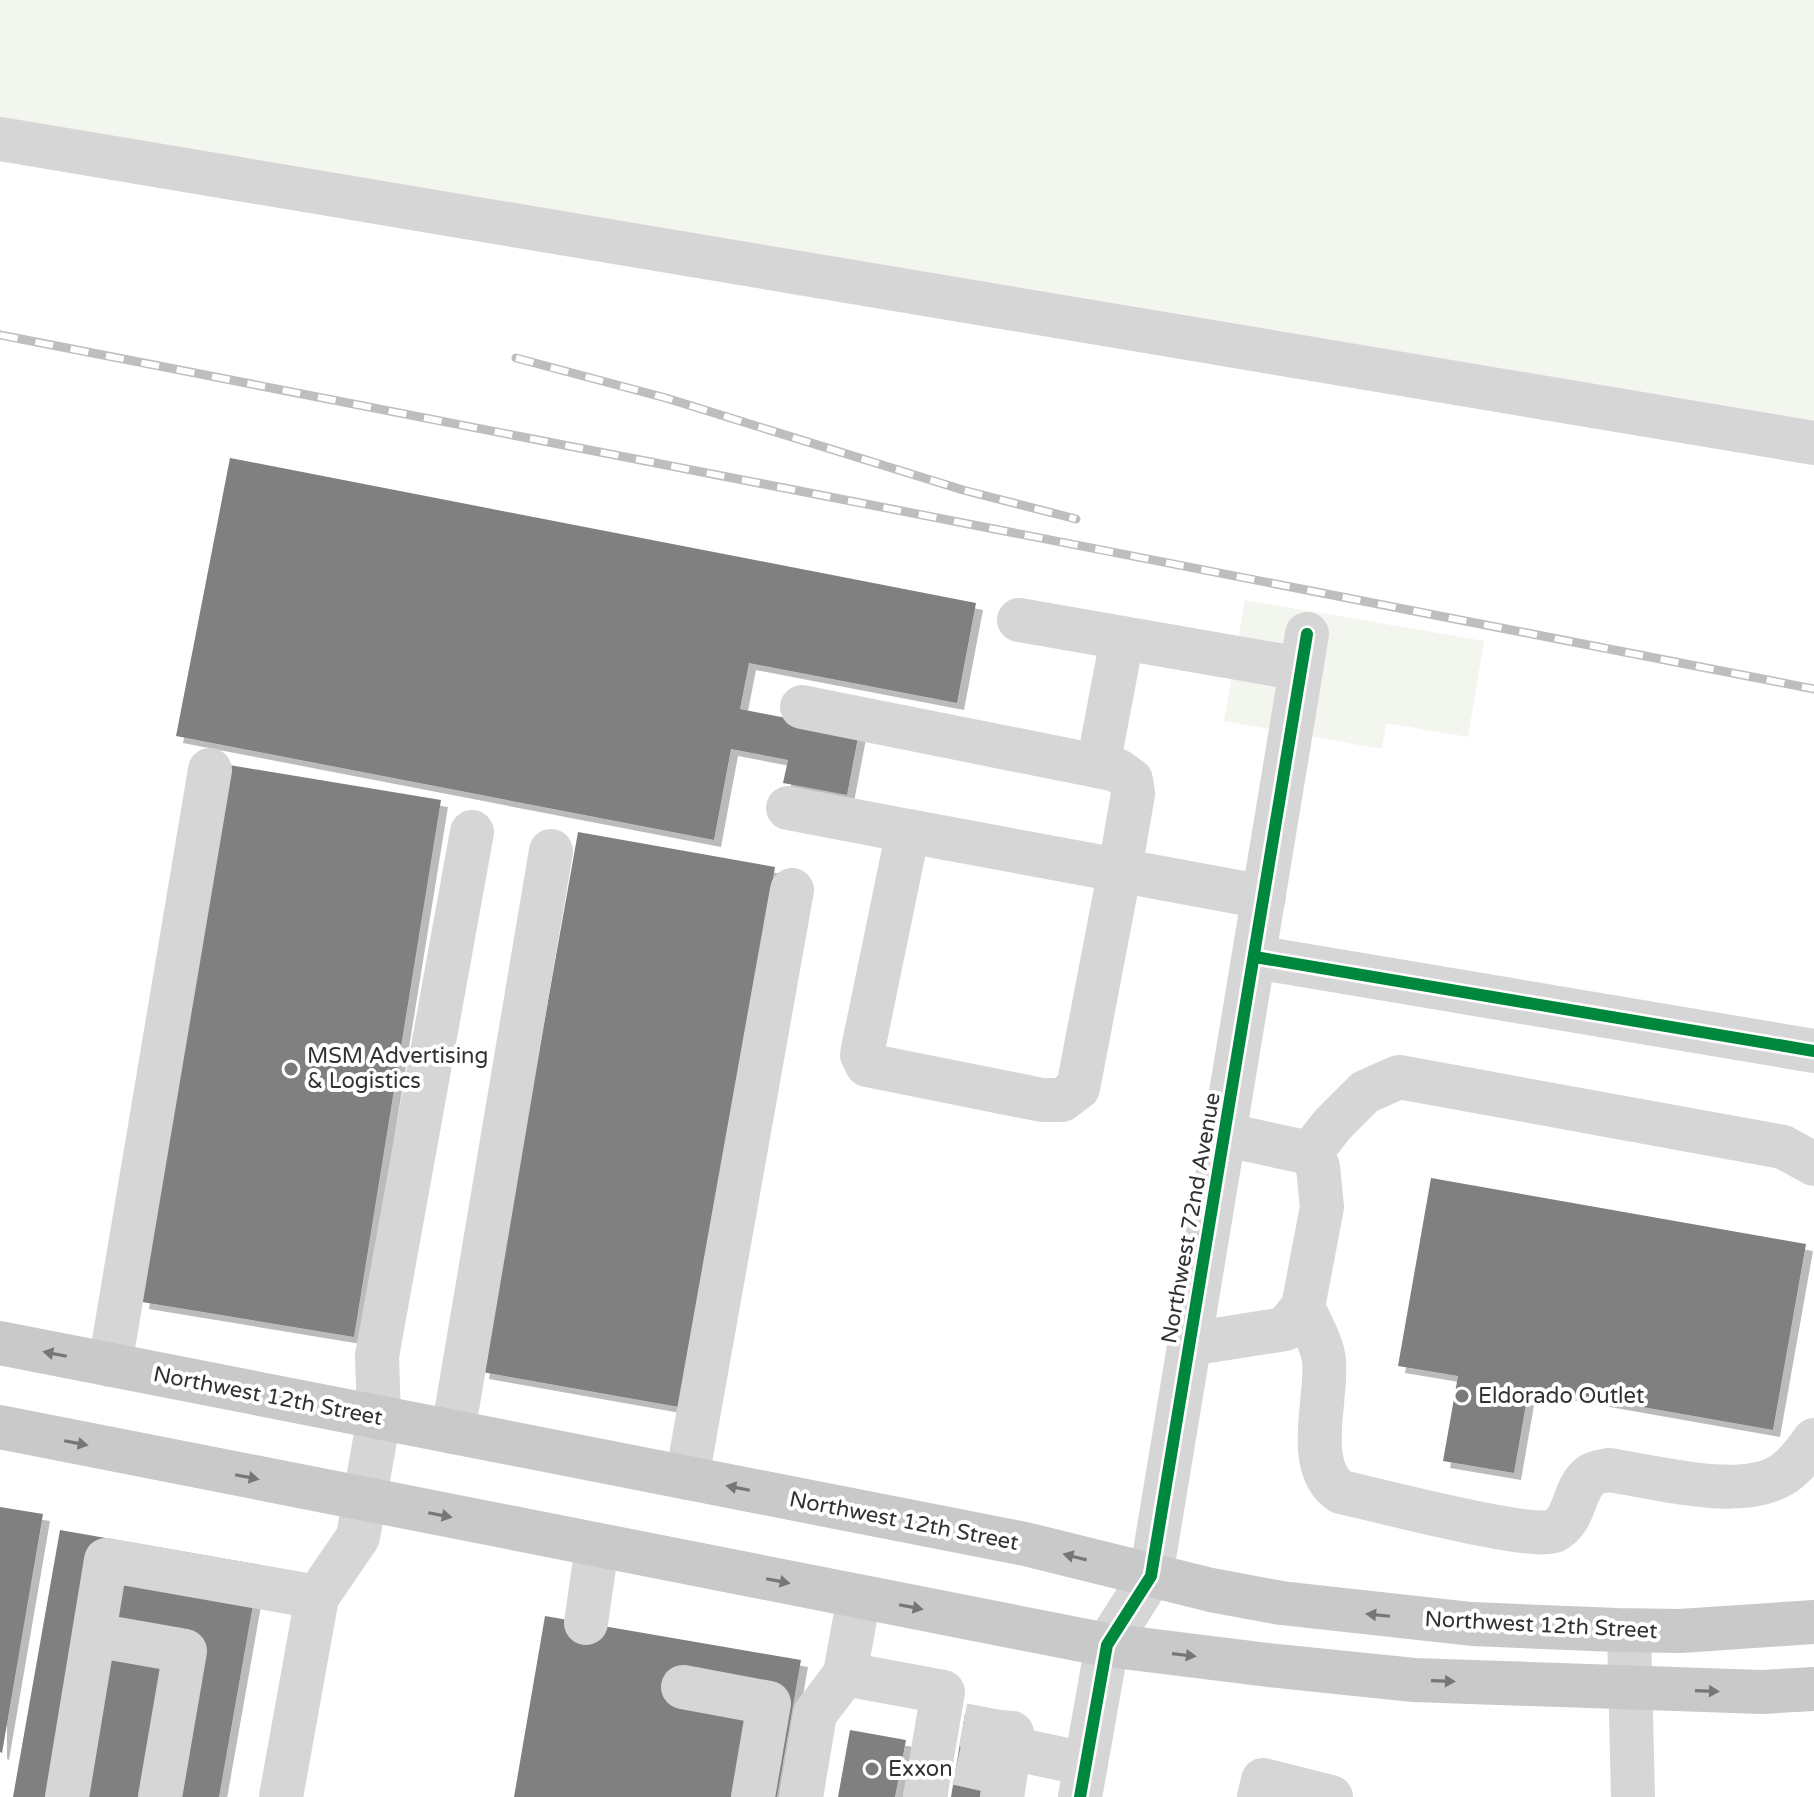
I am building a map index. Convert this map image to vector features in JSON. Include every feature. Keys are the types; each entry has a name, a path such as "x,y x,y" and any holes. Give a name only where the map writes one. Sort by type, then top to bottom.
{"main road":[{"name":"Northwest 12th Street","path":"0,1343 1025,1544 1151,1576 1281,1603 1472,1624 1629,1631 1680,1631 1814,1622"},
{"path":"0,1427 1107,1645 1414,1680 1762,1692 1814,1689"}],"street":[{"path":"0,139 1814,443"},
{"path":"1019,620 1122,639 1098,766"},
{"name":"Northwest 72nd Avenue","path":"1083,1780 1107,1645 1151,1576 1304,651 1122,639"},
{"path":"802,707 1117,770 1131,780 1133,794 1078,1088 1062,1100 1042,1100 867,1065 862,1055 908,831"},
{"path":"110,1365 210,770"},
{"path":"788,808 1264,897"},
{"path":"281,1797 317,1597 358,1537 379,1417 377,1356 472,832"},
{"path":"453,1432 551,851"},
{"path":"687,1478 792,890"},
{"path":"1255,957 1814,1051"},
{"path":"1310,1153 1365,1092 1399,1077 1783,1147 1814,1164"},
{"path":"1190,1344 1285,1329 1303,1307 1322,1207 1318,1167 1310,1153 1226,1135"},
{"path":"1303,1307 1324,1359 1320,1410 1322,1463 1329,1484 1341,1492 1538,1533 1552,1532 1567,1521 1592,1474 1609,1470 1726,1488 1756,1484 1780,1476 1801,1458 1814,1440"},
{"path":"597,1625 609,1548"},
{"path":"67,1797 106,1560 317,1597"},
{"path":"801,1797 815,1714 845,1674 859,1597"},
{"path":"1629,1631 1633,1797"},
{"path":"94,1635 185,1651 160,1797"},
{"path":"845,1674 943,1692 973,1759 1083,1780"},
{"path":"683,1687 759,1701"},
{"path":"732,1797 759,1701"},
{"path":"753,1797 759,1701"},
{"path":"1259,1797 1263,1780 1331,1797"}],"shaded area":[{"path":"0,0 1814,0 1814,422 0,118"},
{"path":"1245,600 1484,641 1468,737 1386,723 1382,749 1224,721"}],"building":[{"path":"230,458 976,603 957,703 749,663 740,709 859,732 847,795 783,783 788,760 731,749 714,840 176,736"},
{"path":"229,765 441,800 354,1337 142,1302"},
{"path":"578,832 775,867 679,1407 482,1372"},
{"path":"1431,1178 1806,1244 1773,1430 1529,1387 1514,1473 1443,1461 1458,1376 1398,1366"},
{"path":"0,1507 43,1514 2,1753 0,1752"},
{"path":"60,1530 260,1565 219,1797 13,1797"},
{"path":"545,1616 801,1660 777,1797 514,1797"},
{"path":"965,1714 1002,1721 989,1797 951,1797"},
{"name":"Exxon","path":"850,1730 906,1740 895,1797 838,1797"}],"tunnel":[{"path":"963,1725 1000,1732"},
{"path":"957,1763 993,1771"}],"railway":[{"path":"0,335 1814,689"},
{"path":"516,358 666,398 963,490 1076,519"}],"cycle path":[{"path":"1080,1797 1107,1645 1151,1576 1307,634"},
{"path":"1255,957 1814,1051"}],"place":[{"name":"MSM Advertising & Logistics","path":"291,1069"},
{"name":"Eldorado Outlet","path":"1462,1396"},
{"name":"Exxon","path":"872,1769"}]}
